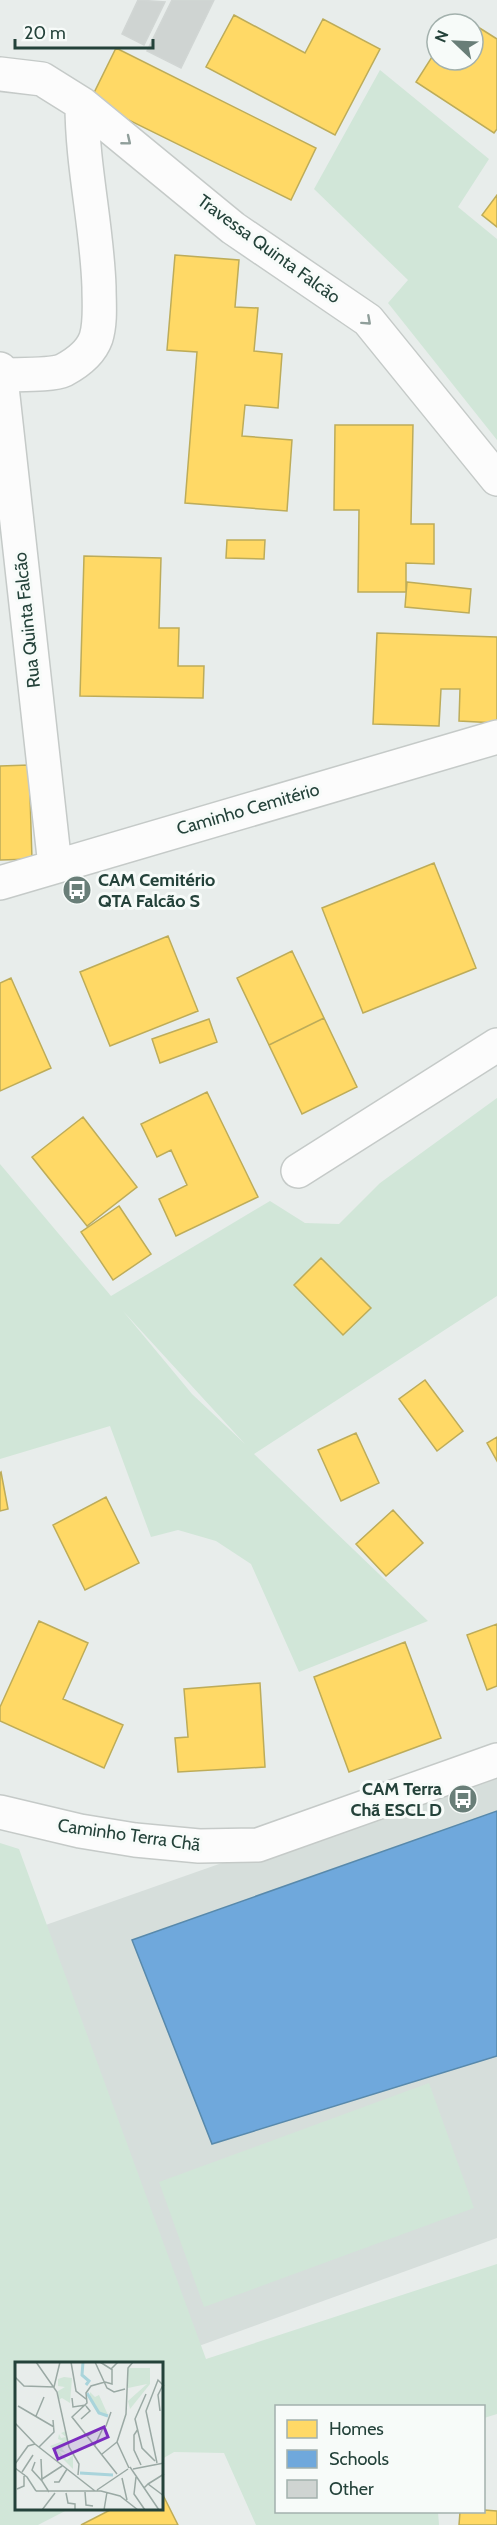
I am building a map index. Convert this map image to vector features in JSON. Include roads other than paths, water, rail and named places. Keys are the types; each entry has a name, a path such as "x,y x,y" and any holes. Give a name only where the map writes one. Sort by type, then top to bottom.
{"street":[{"name":"Travessa Quinta Falcão","path":"0,74 42,79 82,105 233,228 368,320 497,478"},
{"path":"0,375 62,371 85,356 96,338 99,310 98,268 90,189 82,142 82,105"},
{"name":"Rua Quinta Falcão","path":"0,369 55,866"},
{"name":"Caminho Cemitério","path":"0,883 496,742"},
{"path":"298,1171 497,1045"},
{"name":"Caminho Terra Chã","path":"0,1812 80,1831 135,1839 199,1846 258,1845 497,1760"}],"place":[{"name":"CAM Cemitério QTA Falcão S","path":"77,890"},
{"name":"CAM Terra Chã ESCL D","path":"463,1799"}]}
